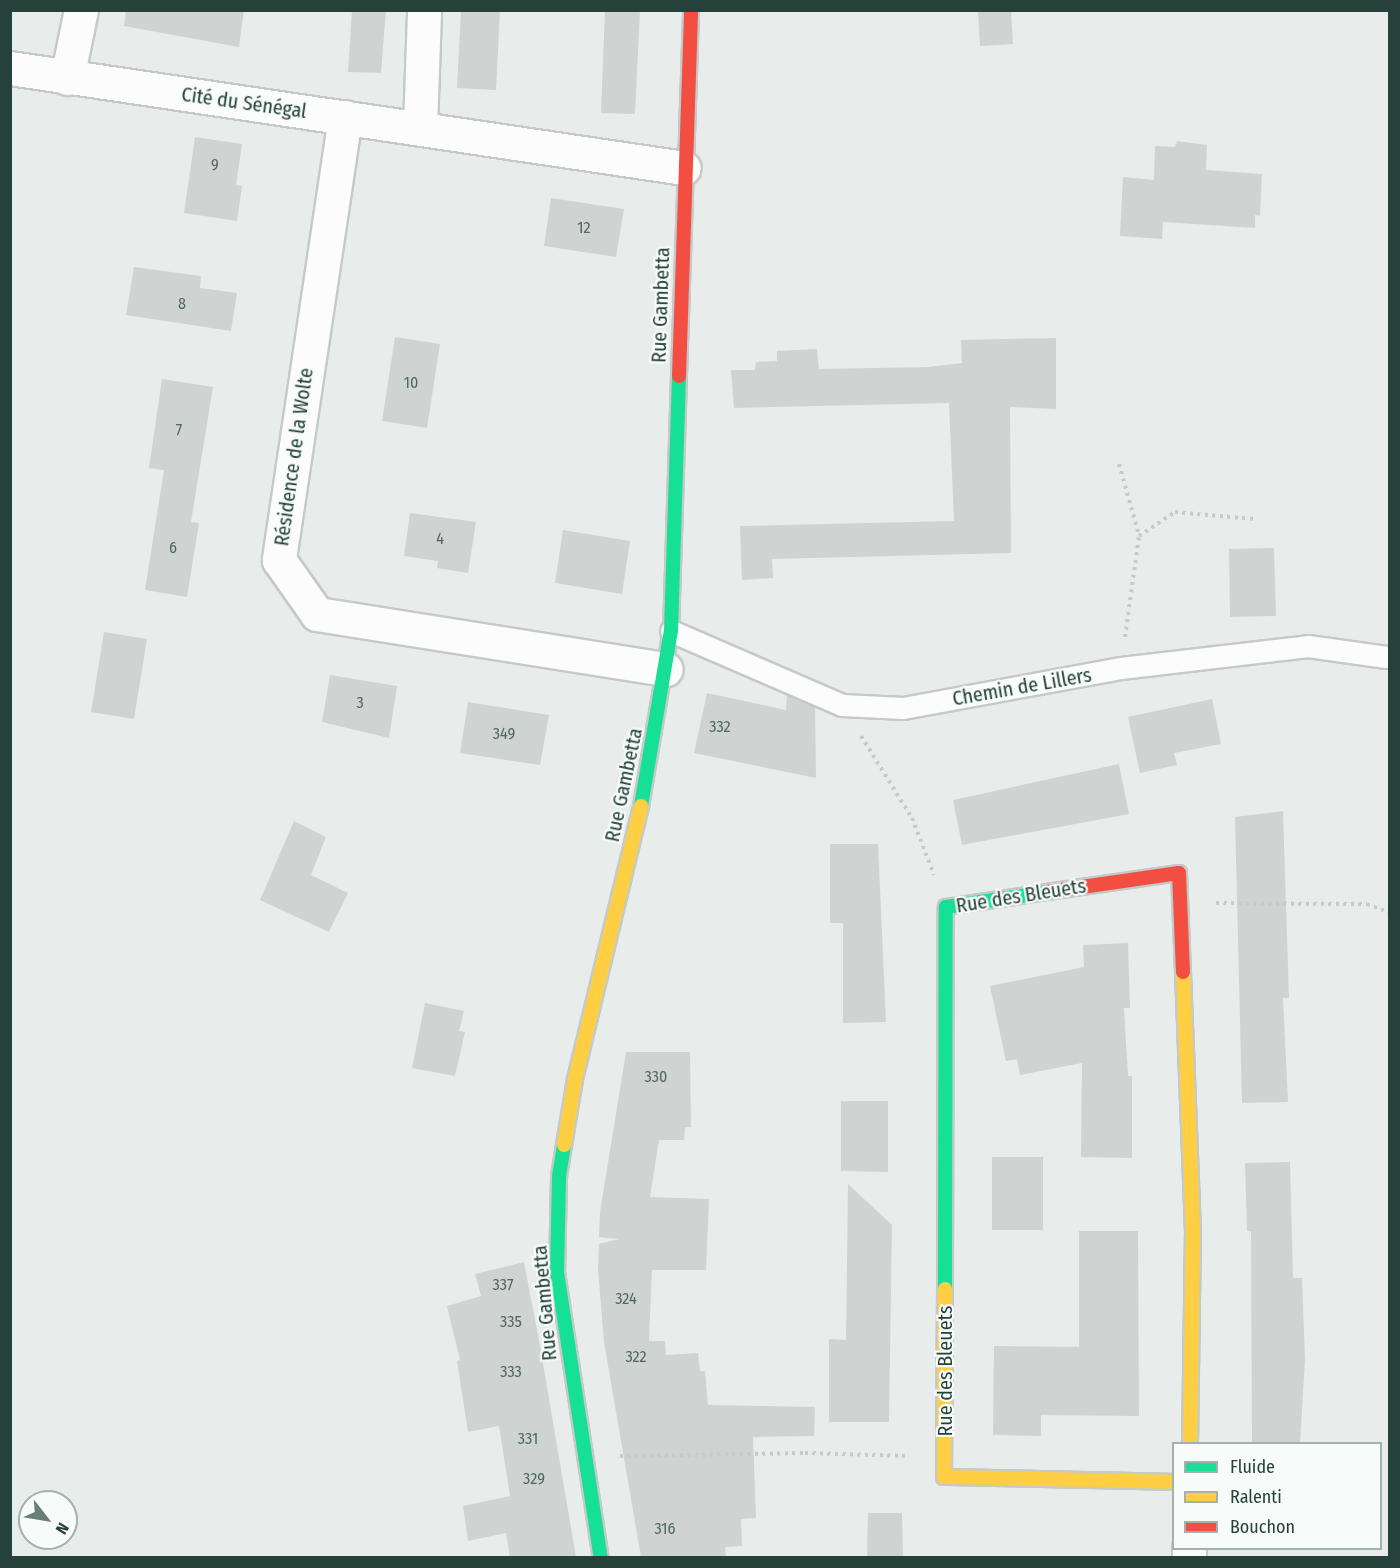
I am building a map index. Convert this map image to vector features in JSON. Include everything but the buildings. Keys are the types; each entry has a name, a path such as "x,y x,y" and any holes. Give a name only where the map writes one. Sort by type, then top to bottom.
{"street":[{"path":"67,78 81,10"},
{"path":"420,127 424,10"},
{"name":"Rue Gambetta","path":"601,1557 557,1272 559,1178 575,1079 643,797 671,632 684,168 691,10"},
{"name":"Cité du Sénégal","path":"10,68 420,127 684,168"},
{"name":"Résidence de la Wolte","path":"345,117 279,560 317,614 666,669"},
{"name":"Rue des Bleuets","path":"1172,1482 945,1477 946,907 1179,873 1193,1230 1190,1442"}],"lane":[{"name":"Chemin de Lillers","path":"671,632 842,705 903,708 1121,668 1308,646 1386,657"}],"path":[{"path":"1119,464 1139,536 1121,668"},
{"path":"1139,536 1175,512 1254,519"},
{"path":"842,705 912,818 946,907"},
{"path":"1179,903 1367,904 1389,913"},
{"path":"584,1456 805,1453 945,1457"}],"traffic: fast":[{"path":"641,806 671,631 679,376"},
{"path":"945,1289 946,907 1047,892"},
{"path":"564,1145 559,1178 557,1272 601,1558"}],"traffic: slow":[{"path":"564,1145 575,1079 641,806"},
{"path":"1183,972 1193,1230 1190,1442"},
{"path":"945,1289 944,1477 1172,1482"}],"traffic: jam":[{"path":"679,376 691,10"},
{"path":"1047,892 1179,873 1183,972"}]}
